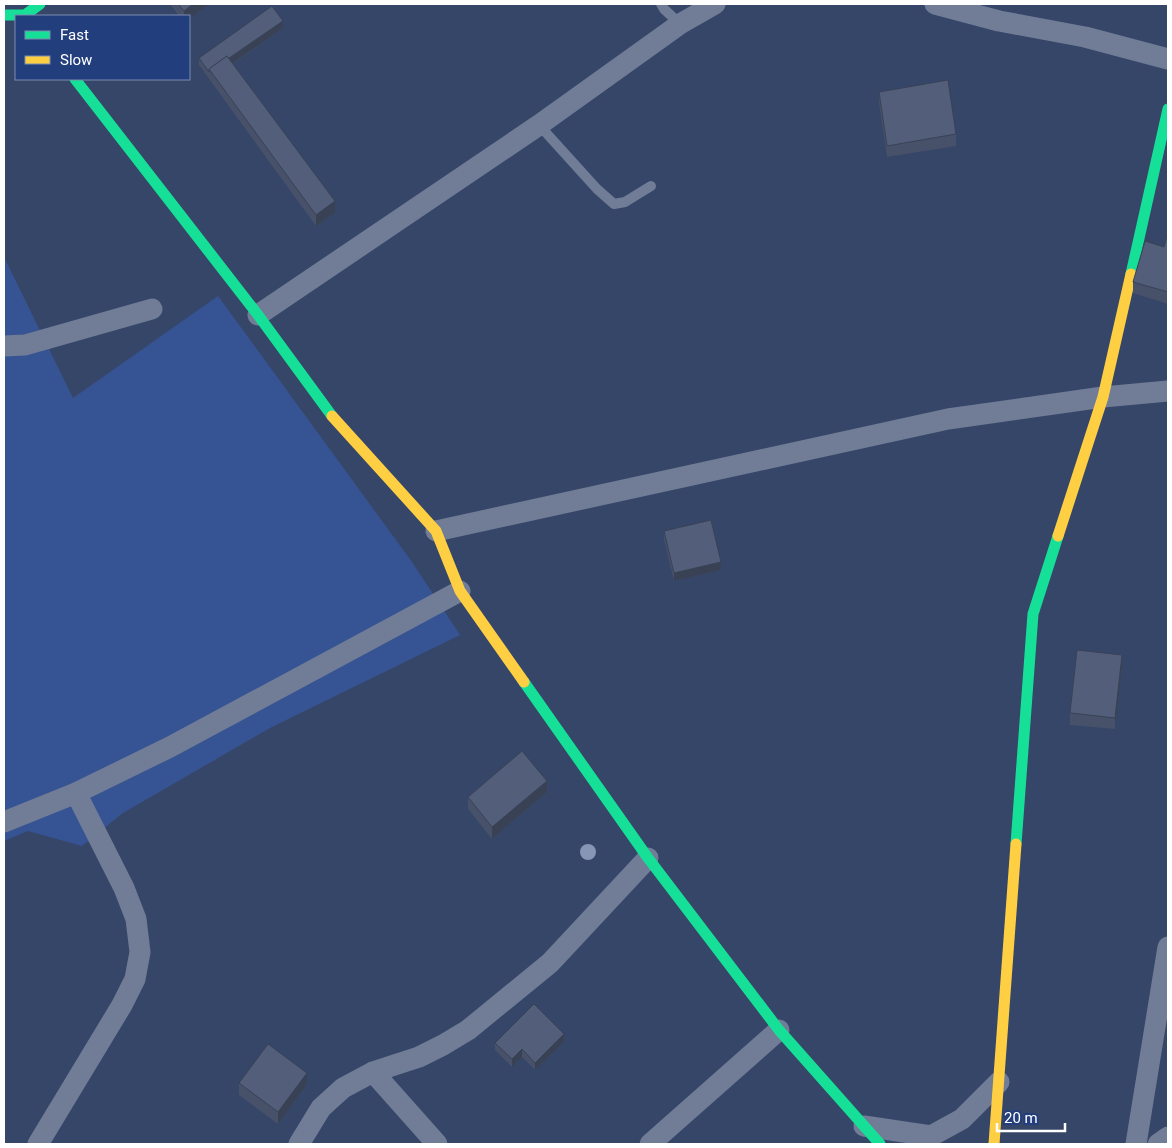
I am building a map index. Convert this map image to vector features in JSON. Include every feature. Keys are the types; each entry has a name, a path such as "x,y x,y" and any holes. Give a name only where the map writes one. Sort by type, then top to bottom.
{"street":[{"path":"258,315 540,125 680,24 715,4"},
{"path":"935,4 999,21 1085,37 1168,59"},
{"path":"4,15 30,12"},
{"path":"76,80 258,315 343,430 436,531 460,591 648,858 779,1030 880,1144"},
{"path":"994,1144 1033,614 1102,397 1168,109"},
{"path":"4,346 25,345 152,309"},
{"path":"436,531 948,419 1102,397 1168,391"},
{"path":"4,822 76,793 170,747 460,591"},
{"path":"38,1144 122,1005 135,979 140,952 136,919 130,904 76,793"},
{"path":"299,1144 321,1108 343,1088 373,1072 419,1057 468,1030 550,963 648,858"},
{"path":"1136,1144 1168,947"},
{"path":"650,1144 779,1030"},
{"path":"373,1072 437,1144"},
{"path":"864,1126 931,1136 962,1118 998,1082"},
{"path":"1158,1144 1168,1137"}],"lane":[{"path":"661,4 680,24"},
{"path":"540,125 597,189 614,204 625,202 651,186"}],"shaded area":[{"path":"4,257 73,398 218,296 412,562 460,635 270,728 123,813 82,846 28,831 4,841"}],"building":[{"path":"178,4 193,4 184,11"},
{"path":"272,6 283,21 229,58 227,56 209,69 209,72 199,58"},
{"path":"227,56 335,201 316,215 209,69"},
{"path":"948,80 956,134 887,146 879,92"},
{"path":"1168,232 1168,292 1133,282 1145,241 1164,247"},
{"path":"711,520 721,562 674,573 664,531"},
{"path":"1077,650 1122,655 1115,718 1070,713"},
{"path":"522,751 547,781 492,827 468,797"},
{"path":"534,1004 564,1034 535,1063 522,1049 512,1059 495,1043"},
{"path":"268,1044 307,1073 278,1112 239,1083"}],"traffic: fast":[{"path":"4,15 25,15 40,4"},
{"path":"76,80 258,315 332,416"},
{"path":"1131,274 1168,109"},
{"path":"1016,844 1033,614 1058,536"},
{"path":"524,682 648,858 779,1030 880,1144"}],"traffic: slow":[{"path":"1058,536 1103,397 1131,274"},
{"path":"332,416 436,531 460,591 524,682"},
{"path":"994,1144 1016,844"}]}
